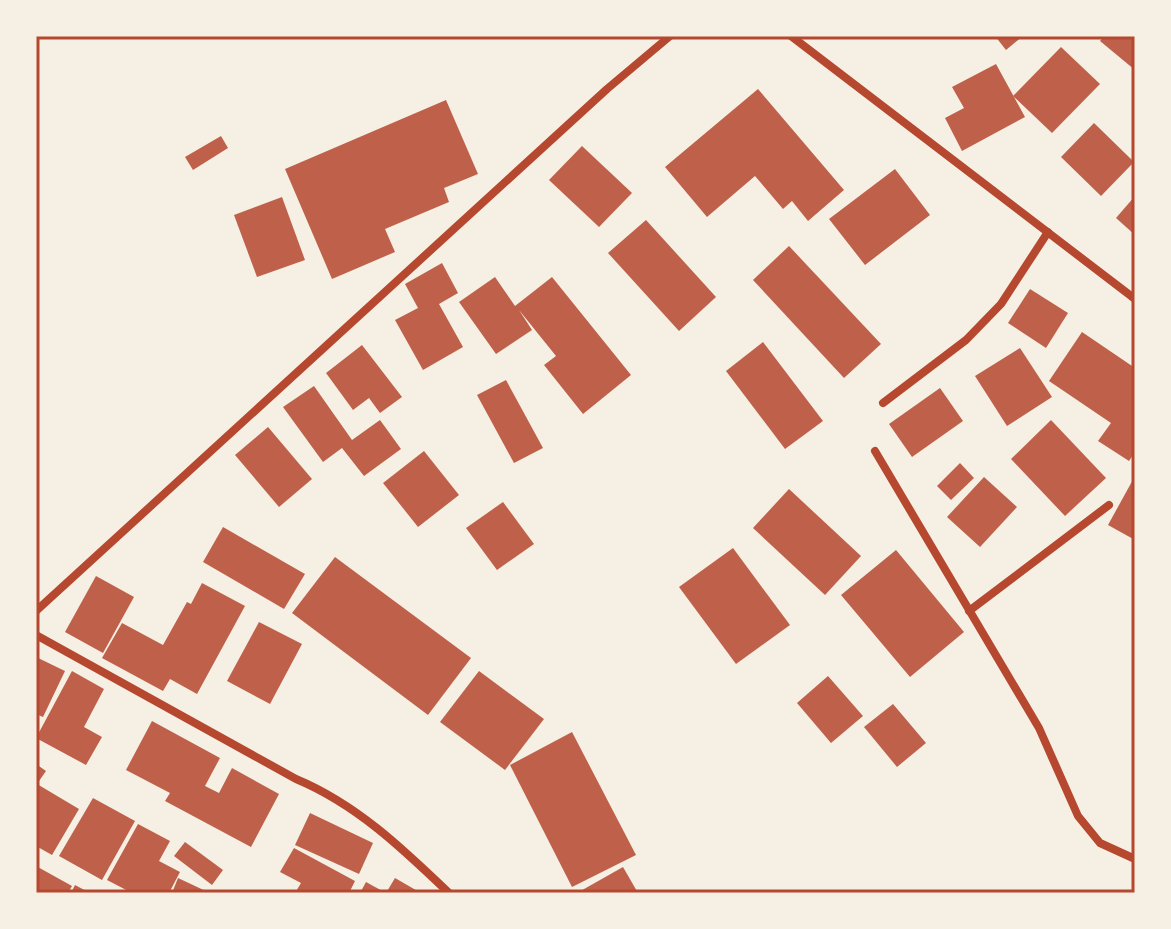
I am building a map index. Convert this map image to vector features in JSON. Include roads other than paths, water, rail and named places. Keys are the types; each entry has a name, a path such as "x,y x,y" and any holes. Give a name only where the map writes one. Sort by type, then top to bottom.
{"street":[{"path":"36,611 607,89 670,36"},
{"path":"791,36 1135,299"},
{"path":"883,403 966,340 1001,304 1048,232"},
{"path":"875,451 1039,728 1078,816 1100,843 1135,859"},
{"path":"969,611 1109,505"},
{"path":"36,635 296,779 333,795 399,846 449,893"}]}
